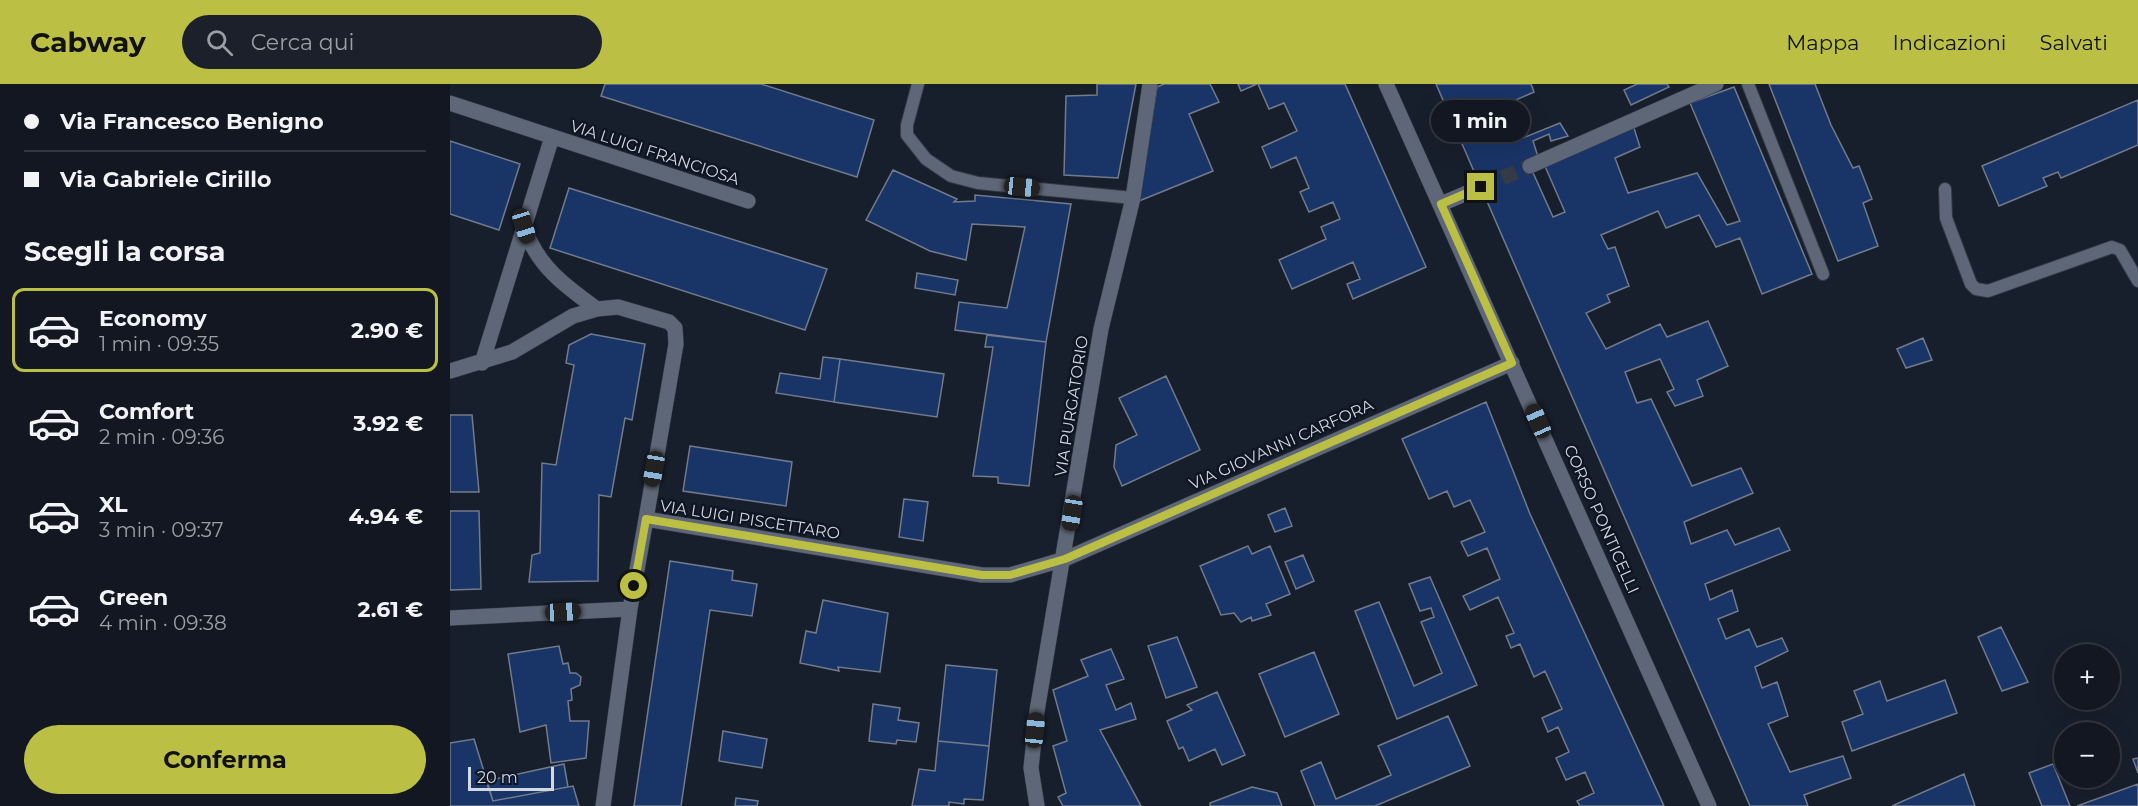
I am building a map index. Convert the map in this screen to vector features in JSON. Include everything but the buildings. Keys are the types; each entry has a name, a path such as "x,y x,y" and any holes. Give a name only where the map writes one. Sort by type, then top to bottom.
{"street":[{"name":"VIA PURGATORIO","path":"1037,806 1031,768 1037,711 1065,559 1101,329 1132,198 1150,84"},
{"name":"CORSO PONTICELLI","path":"1386,84 1709,806"},
{"path":"1530,166 1716,84"},
{"name":"VIA LUIGI FRANCIOSA","path":"450,103 748,201"},
{"name":"VIA LUIGI FRANCIOSA","path":"482,363 552,137"},
{"path":"1441,204 1481,187"},
{"path":"524,226 530,244 553,275 597,309"},
{"name":"VIA LUIGI PISCETTARO","path":"450,371 512,352 573,316 597,309 618,307 669,322 675,328 676,344 646,519 982,575 1010,575 1065,559"},
{"name":"VIA GIOVANNI CARFORA","path":"1065,559 1512,363"},
{"path":"603,806 630,609 646,519"},
{"path":"450,618 630,609"}],"lane":[{"path":"918,84 907,125 907,135 926,159 951,176 978,183 1132,198"},
{"path":"1748,84 1823,273"},
{"path":"1945,189 1946,218 1971,284 1976,289 1988,291 2112,247 2120,250 2138,280"}],"tunnel":[{"path":"1481,187 1530,166"}],"route":[{"path":"634,586 646,519 652,522 982,575 1010,575 1065,559 1512,363 1441,204 1481,187"}]}
